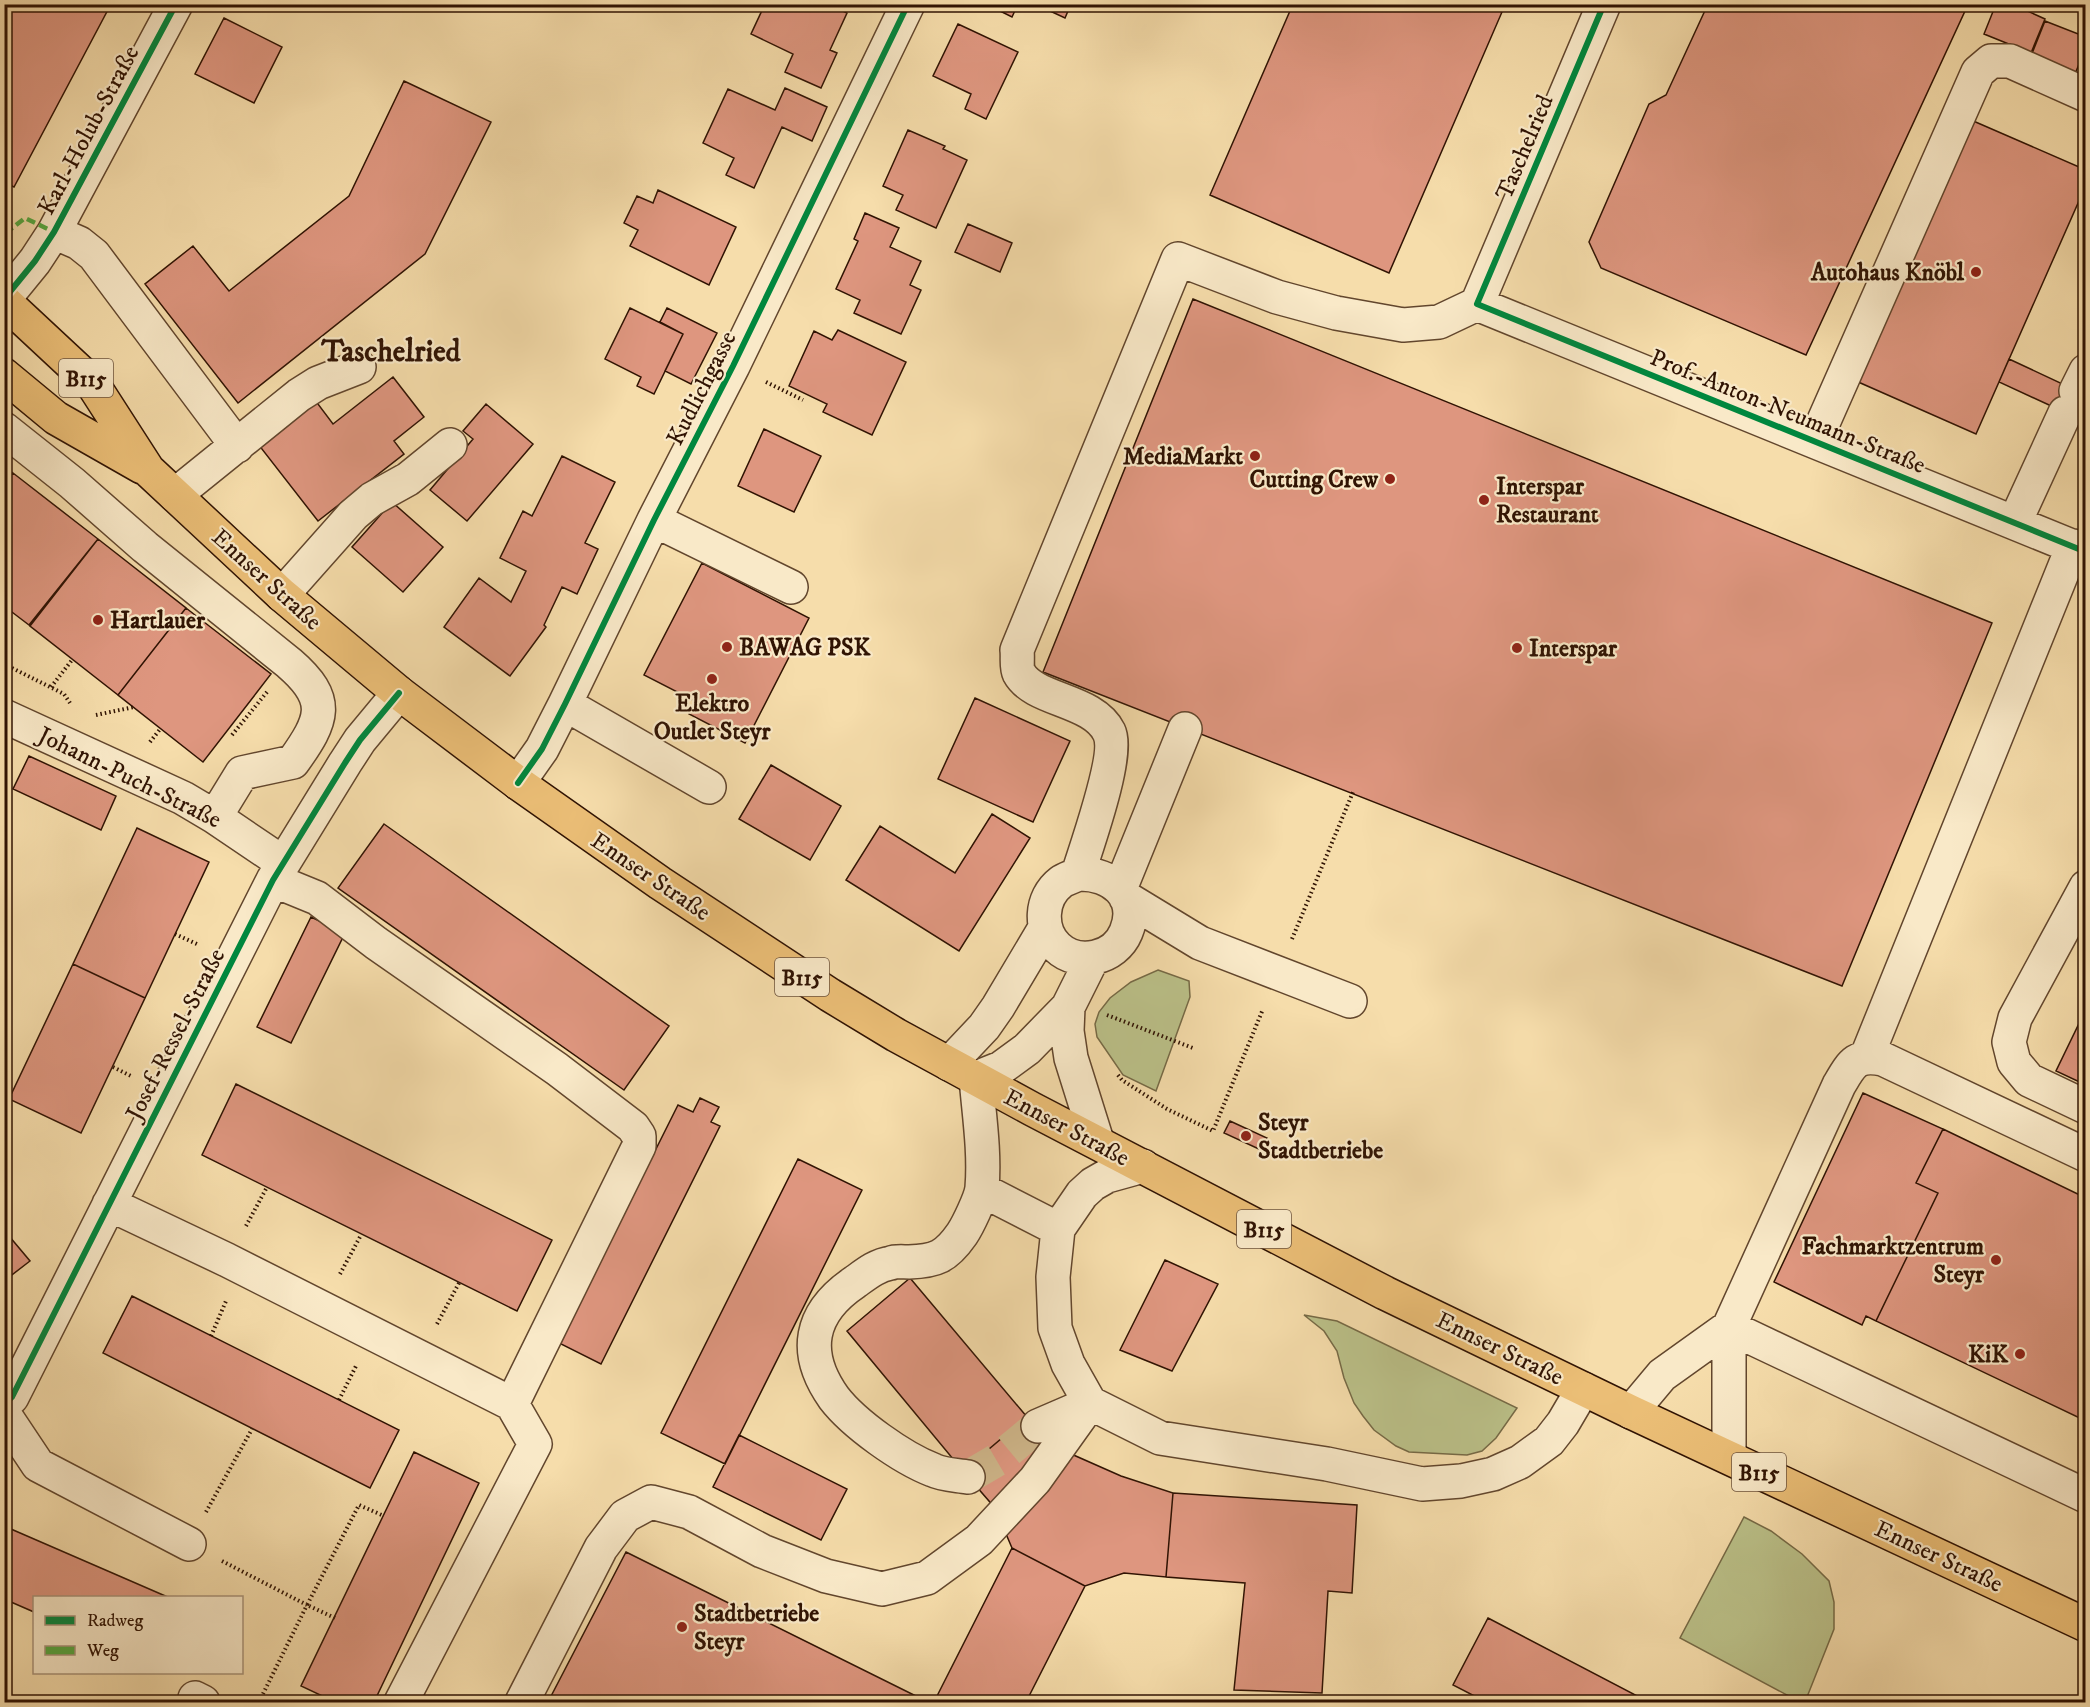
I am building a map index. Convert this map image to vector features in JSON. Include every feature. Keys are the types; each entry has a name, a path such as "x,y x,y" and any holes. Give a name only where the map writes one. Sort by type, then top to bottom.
{"main road":[{"name":"Ennser Straße","path":"4,300 92,383 148,470"},
{"name":"Ennser Straße","path":"4,375 56,418 148,470 282,595 399,693 518,783 660,884 830,995 962,1071 1385,1293 1631,1412 2085,1625"}],"street":[{"name":"Karl-Holub-Straße","path":"4,300 35,261 54,232 176,4"},
{"name":"Kudlichgasse","path":"518,783 542,749 565,704 654,520 733,366 908,4"},
{"name":"Taschelried","path":"1477,304 1604,4"},
{"path":"1815,441 1978,72 1990,61 2010,61 2085,95"},
{"path":"54,232 79,243 94,255 237,446"},
{"path":"1078,874 1106,783 1110,757 1110,733 1095,715 1028,684 1018,671 1017,650 1178,259 1277,297 1336,313 1403,325 1439,322 1477,304"},
{"name":"Prof.-Anton-Neumann-Straße","path":"1477,304 2079,549"},
{"path":"175,495 299,395 318,383 359,367"},
{"path":"2015,522 2076,392"},
{"path":"4,429 289,663 315,690 320,709 309,740 293,762 242,773 215,816"},
{"path":"282,595 353,515 372,499 408,479 450,445"},
{"path":"654,520 791,587"},
{"path":"1729,1458 1729,1327 1839,1085 1851,1065 1867,1056 2079,549"},
{"name":"Josef-Ressel-Straße","path":"4,1406 12,1397 278,872 360,740 399,693"},
{"path":"565,704 709,787"},
{"name":"Johann-Puch-Straße","path":"4,716 183,798 215,816 278,872"},
{"path":"1097,1141 1071,1058 1066,1031 1084,1010 1105,952 1127,931 1130,914 1123,893 1185,729"},
{"path":"278,872 557,1069 633,1127 639,1136 639,1146 512,1404"},
{"path":"1188,935 1077,958 1063,952 1052,941 1046,928 1044,910 1050,894 1061,882 1078,874 1093,874 1108,879 1123,893 1188,935 1200,943 1282,960 1350,1001"},
{"path":"2085,887 2015,1018 2009,1042 2014,1062 2029,1080 2085,1107"},
{"path":"968,1477 935,1472 910,1460 841,1407 826,1386 817,1366 813,1343 818,1320 829,1303 849,1286 872,1270 891,1262 934,1260 947,1252 963,1232 982,1190 981,1130 962,1071 984,1027 1046,928"},
{"path":"962,1071 1001,1068 1084,1010"},
{"path":"1867,1056 1883,1059 2085,1155"},
{"path":"1143,1166 1107,1176 1093,1184 1082,1194 1058,1229 1053,1277 1055,1328 1068,1364 1090,1403 1160,1438 1327,1464 1422,1484 1461,1481 1493,1474 1520,1462 1549,1441 1563,1423 1583,1389"},
{"path":"982,1190 1058,1229"},
{"path":"109,1204 227,1260 512,1404 535,1444 401,1702"},
{"path":"1631,1412 1662,1375 1729,1327"},
{"path":"1729,1327 2085,1496"},
{"path":"1038,1426 1090,1403"},
{"path":"522,1702 601,1548 625,1516 651,1502 689,1512 762,1551 826,1576 882,1589 927,1578 979,1540 1035,1480 1090,1403"},
{"path":"4,1414 38,1465 189,1544"}],"path":[{"path":"51,687 72,660"},
{"path":"226,744 289,663"},
{"path":"91,717 134,707"},
{"path":"1115,1071 1122,1080 1167,1109 1213,1131 1353,792"},
{"path":"1084,1010 1193,1048"},
{"path":"419,1358 459,1283"},
{"path":"252,1429 189,1544 335,1618"},
{"path":"259,1702 359,1505 384,1516"}],"green space":[{"path":"1158,970 1189,981 1190,997 1156,1091 1123,1075 1097,1037 1095,1024 1099,1012 1110,998 1131,982"},
{"path":"1304,1315 1337,1321 1517,1408 1496,1438 1482,1451 1467,1455 1409,1452 1396,1446 1374,1430 1363,1416 1354,1403 1344,1378 1337,1351 1324,1331"},
{"path":"1744,1517 1771,1531 1802,1554 1829,1581 1834,1602 1834,1629 1805,1702 1800,1702 1680,1638"}],"building":[{"path":"6,4 111,4 14,187 4,182"},
{"path":"765,4 829,4 847,13 830,50 837,53 821,88 785,72 793,54 751,34"},
{"path":"986,4 1018,4 1012,17"},
{"path":"1035,4 1071,4 1065,18"},
{"path":"1293,4 1484,4 1502,12 1389,273 1210,195"},
{"path":"1708,4 1951,4 1965,11 1806,355 1601,268 1589,242 1649,104 1666,95"},
{"path":"1996,4 2012,4 2045,19 2031,53 1984,34"},
{"path":"224,18 282,47 254,103 195,74"},
{"path":"2045,21 2086,37 2086,47 2075,74 2031,56"},
{"path":"958,24 1018,52 986,119 965,109 971,94 933,76"},
{"path":"404,81 491,122 425,254 238,403 145,284 193,246 229,291 349,196"},
{"path":"785,88 827,107 812,141 782,127 754,188 726,175 734,158 703,143 728,89 775,110"},
{"name":"Autohaus Knöbl","path":"1971,120 2086,170 2086,185 1976,434 1856,381"},
{"path":"908,130 945,146 943,149 967,160 936,228 896,210 903,195 883,186"},
{"path":"658,190 736,227 709,285 630,246 638,230 624,223 637,196 653,203"},
{"path":"865,213 899,228 890,247 921,261 910,285 921,290 901,334 854,313 860,300 836,289 858,241 854,239"},
{"path":"968,224 1012,243 1000,272 955,252"},
{"name":"Interspar","path":"1193,299 1992,623 1842,986 1043,672"},
{"path":"630,308 683,334 654,394 637,386 641,377 605,359"},
{"path":"667,308 717,333 691,384 665,371 683,334 660,322"},
{"path":"838,330 906,362 872,435 823,412 827,404 789,386 814,331 832,340"},
{"path":"2009,359 2086,395 2086,422 1999,382"},
{"path":"393,377 424,417 394,441 404,454 318,521 258,444 315,400 333,424"},
{"path":"486,404 533,444 467,521 430,490 473,439 463,431"},
{"path":"764,429 821,456 794,512 738,486"},
{"path":"562,456 615,482 585,543 598,549 577,594 562,587 544,625 546,627 510,676 444,627 479,578 511,602 526,571 500,558 523,511 532,516"},
{"path":"4,466 13,473 4,483"},
{"path":"13,473 98,539 29,625 4,606 4,483"},
{"path":"392,502 443,547 403,592 352,547"},
{"path":"98,539 186,608 118,695 30,626"},
{"name":"BAWAG PSK","path":"702,563 809,618 745,743 689,714 695,701 644,675"},
{"path":"186,608 271,674 203,762 118,695"},
{"path":"975,698 1070,741 1033,822 938,779"},
{"path":"29,756 116,796 101,830 13,789"},
{"path":"771,765 841,806 810,860 739,819"},
{"path":"992,814 1030,838 959,951 846,880 880,826 955,873"},
{"path":"384,824 669,1026 624,1090 338,888"},
{"path":"137,828 209,862 145,998 73,964"},
{"path":"311,917 345,933 291,1043 257,1027"},
{"path":"73,964 145,998 81,1133 9,1099"},
{"path":"2086,1009 2086,1085 2056,1071"},
{"path":"236,1084 552,1240 517,1311 202,1155"},
{"path":"1863,1093 1943,1129 1916,1183 1938,1193 1876,1321 1866,1316 1862,1325 1774,1282"},
{"path":"700,1098 719,1107 711,1122 720,1126 601,1364 559,1343 678,1105 693,1112"},
{"name":"Steyr Stadtbetriebe","path":"1230,1121 1267,1138 1261,1150 1224,1133"},
{"name":"Fachmarktzentrum Steyr","path":"1943,1129 2086,1198 2086,1421 1876,1321 1938,1193 1916,1183"},
{"path":"798,1159 862,1190 725,1464 661,1433"},
{"path":"4,1230 30,1261 4,1281"},
{"path":"1165,1260 1218,1284 1172,1371 1120,1350"},
{"path":"910,1278 1027,1417 963,1471 847,1331"},
{"path":"132,1296 399,1430 370,1488 103,1353"},
{"path":"1027,1417 1069,1453 1121,1476 1173,1493 1166,1577 1124,1573 1085,1586 1012,1548 995,1508 963,1471"},
{"path":"739,1435 847,1489 821,1540 713,1487"},
{"path":"414,1452 479,1483 374,1702 335,1702 301,1686"},
{"path":"1173,1493 1357,1505 1352,1593 1328,1591 1322,1693 1234,1690 1245,1583 1166,1577"},
{"path":"4,1526 165,1596 33,1596 33,1612 4,1599"},
{"path":"1012,1548 1085,1586 1026,1702 934,1702"},
{"name":"Stadtbetriebe Steyr","path":"626,1552 928,1702 548,1702"},
{"path":"1488,1618 1645,1700 1644,1702 1486,1702 1453,1685"}],"tunnel":[{"path":"968,1477 997,1460 1038,1426"}],"marked path":[{"path":"4,230 11,229 25,218 54,232"}],"cycle path":[{"path":"4,299 35,261 54,232 176,4"},
{"path":"518,783 542,749 565,704 654,520 733,366 908,4"},
{"path":"1604,4 1477,304 2086,552"},
{"path":"4,1405 12,1397 273,880 360,740 399,693"}],"place":[{"name":"Autohaus Knöbl","path":"1976,272"},
{"name":"MediaMarkt","path":"1255,456"},
{"name":"Cutting Crew","path":"1390,479"},
{"name":"Interspar Restaurant","path":"1484,500"},
{"name":"Hartlauer","path":"98,620"},
{"name":"BAWAG PSK","path":"727,647"},
{"name":"Interspar","path":"1517,648"},
{"name":"Elektro Outlet Steyr","path":"712,679"},
{"name":"Steyr Stadtbetriebe","path":"1246,1136"},
{"name":"Fachmarktzentrum Steyr","path":"1996,1260"},
{"name":"KiK","path":"2020,1354"},
{"name":"Stadtbetriebe Steyr","path":"682,1627"}],"district":[{"name":"Taschelried","path":"391,351"}]}
